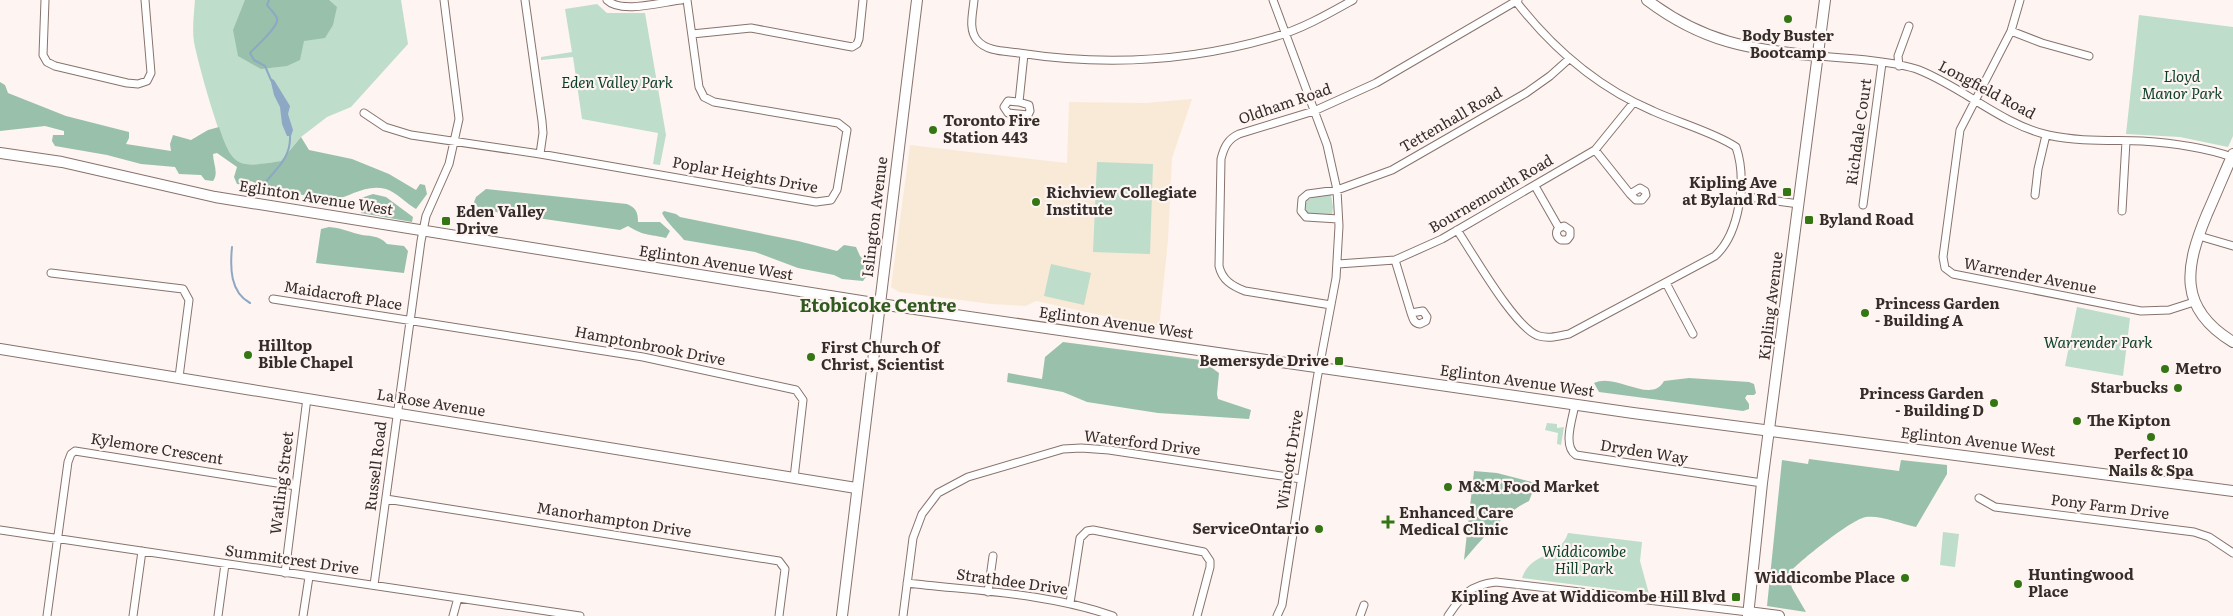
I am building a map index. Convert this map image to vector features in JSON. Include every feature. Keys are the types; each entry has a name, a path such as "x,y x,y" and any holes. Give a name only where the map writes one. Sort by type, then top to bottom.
{"main road":[{"name":"Islington Avenue","path":"842,616 916,0"},
{"path":"1648,0 1686,24 1732,44 1818,56"},
{"name":"Kipling Avenue","path":"1748,614 1762,483 1800,204 1824,0"},
{"name":"Eglinton Avenue West","path":"0,154 62,162 215,197 880,304 1320,366 1451,388 2233,491"},
{"path":"2232,155 2198,236 2190,277 2194,302 2207,322 2233,342"},
{"name":"La Rose Avenue","path":"0,349 856,488"},
{"path":"1748,614 1779,616"}],"street":[{"path":"45,0 44,55 47,62 55,66 138,84 147,81 151,73 145,0"},
{"path":"423,231 426,216 450,164 459,120 444,0"},
{"path":"525,0 542,121 543,134 540,154"},
{"path":"607,0 613,5 625,7 681,0"},
{"name":"Poplar Heights Drive","path":"364,113 377,124 393,130 455,142 540,154 816,202 831,200 837,190 847,130 838,123 708,100 701,93 687,0"},
{"path":"692,34 751,28 852,47 860,39 863,0"},
{"path":"974,0 971,26 977,40 986,47 1024,54 1116,61 1183,56 1245,45 1285,33 1353,0"},
{"path":"1273,0 1327,145 1337,190 1338,264 1320,366"},
{"path":"1457,230 1518,321 1538,336 1550,338 1568,334 1715,256 1725,246 1730,237 1740,196 1742,171 1736,147 1634,102 1606,87 1569,59 1538,28 1516,0"},
{"name":"Oldham Road","path":"1331,305 1238,288 1223,278 1219,266 1221,159 1226,144 1239,134 1314,111 1376,83 1516,0"},
{"path":"1975,100 2011,31 2020,0"},
{"path":"1898,66 1898,56 1909,26"},
{"path":"2011,31 2042,43 2089,56"},
{"path":"1019,102 1024,54"},
{"name":"Longfield Road","path":"1818,56 1898,66 1921,71 2021,126 2046,135 2074,139 2178,144 2232,155"},
{"name":"Tettenhall Road","path":"1337,190 1386,173 1418,156 1526,93 1550,76 1569,59"},
{"name":"Richdale Court","path":"1863,205 1882,64"},
{"name":"Warrender Avenue","path":"1975,100 1963,123 1958,138 1942,261 1946,271 1953,274 2141,311 2169,310 2194,302"},
{"name":"Bournemouth Road","path":"1338,264 1395,260 1427,247 1595,150 1634,102"},
{"path":"2035,195 2038,169 2046,135"},
{"path":"2122,212 2126,141"},
{"path":"1595,150 1630,194"},
{"path":"1535,186 1559,228"},
{"path":"1337,190 1308,194 1302,199 1300,207 1303,214 1310,218 1338,219"},
{"path":"1740,196 1800,204"},
{"name":"Russell Road","path":"374,586 409,320 423,231"},
{"path":"2198,236 2233,246"},
{"path":"1395,260 1411,313"},
{"path":"51,272 183,289 189,300 179,377"},
{"path":"1666,283 1693,334"},
{"name":"Maidacroft Place","path":"273,300 409,320"},
{"name":"Hamptonbrook Drive","path":"409,320 643,357 796,390 803,400 794,478"},
{"name":"Wincott Drive","path":"1277,616 1282,605 1320,366"},
{"name":"Watling Street","path":"285,572 307,398"},
{"name":"Dryden Way","path":"1575,404 1569,445 1571,452 1576,455 1762,483"},
{"name":"Waterford Drive","path":"903,616 915,530 922,514 938,493 968,477 1063,449 1081,448 1109,450 1301,479"},
{"name":"Kylemore Crescent","path":"57,539 68,462 71,454 75,451 296,486"},
{"name":"Manorhampton Drive","path":"386,498 779,561 785,570 779,616"},
{"name":"Pony Farm Drive","path":"1979,498 1995,507 2194,532 2209,537 2225,550 2233,553"},
{"name":"Summitcrest Drive","path":"0,530 458,598 529,612 580,616"},
{"path":"1070,603 1080,538 1087,531 1093,530 1204,552 1210,561 1210,567 1197,616"},
{"path":"47,616 57,539"},
{"path":"133,616 142,552"},
{"path":"988,592 993,556"},
{"path":"218,616 225,564"},
{"path":"304,616 309,577"},
{"path":"1448,616 1458,602 1475,586 1496,582 1748,614"},
{"name":"Strathdee Drive","path":"907,583 1070,603 1113,616"},
{"path":"454,616 458,598"},
{"path":"1360,616 1364,605"}],"shaded area":[{"name":"Richview Collegiate Institute","path":"1192,99 1172,158 1168,240 1159,328 1036,301 1026,306 991,304 899,292 891,287 910,145 1067,163 1069,102 1145,103"}],"green space":[{"path":"195,0 401,0 408,44 351,107 327,117 301,137 281,161 244,164 233,159 228,152 210,104 194,42"},
{"path":"245,0 329,0 337,7 333,25 325,38 304,41 300,60 287,66 261,69 238,56 233,30"},
{"name":"Eden Valley Park","path":"597,4 607,13 645,13 666,135 660,165 653,164 658,133 582,119 573,57 541,60 541,57 572,52 565,9"},
{"name":"Lloyd Manor Park","path":"2139,15 2233,27 2233,136 2228,147 2180,137 2126,134"},
{"path":"0,82 5,85 8,93 66,116 129,132 126,144 171,151 170,144 173,135 191,140 208,130 219,127 224,141 234,158 247,164 256,164 281,161 301,137 309,150 352,159 389,174 416,190 420,184 425,185 427,194 416,209 398,195 386,189 378,188 365,189 332,200 268,189 251,181 245,185 237,184 234,177 237,167 217,153 213,154 216,171 213,181 205,180 201,175 179,174 175,167 141,164 107,155 55,146 52,141 53,135 64,135 64,131 45,126 0,131"},
{"path":"1097,162 1153,164 1150,254 1093,252"},
{"path":"486,189 627,204 636,211 638,222 660,222 670,231 666,238 643,233 628,226 620,230 489,211 476,206 474,202 476,197"},
{"path":"373,194 386,197 413,217 412,222 361,213 361,198"},
{"path":"1321,195 1331,195 1332,216 1312,217 1303,211 1306,200"},
{"path":"664,211 680,217 798,241 837,251 844,245 856,247 860,256 869,265 868,274 863,281 842,279 834,275 798,268 755,252 684,240 664,217 662,213"},
{"path":"329,227 377,237 387,244 404,246 408,251 404,273 316,263 321,229"},
{"path":"1051,264 1091,273 1084,305 1044,296"},
{"name":"Warrender Park","path":"2077,307 2130,318 2123,376 2065,366"},
{"path":"1063,342 1201,360 1219,373 1218,399 1251,410 1249,419 1158,413 1087,402 1063,392 1007,382 1008,373 1042,379 1045,357"},
{"path":"1689,378 1749,382 1754,384 1756,393 1754,395 1747,395 1745,398 1749,404 1749,409 1743,411 1599,392 1594,383 1612,381 1651,390 1658,388 1664,381"},
{"path":"1547,423 1557,424 1557,428 1564,427 1561,445 1557,444 1558,433 1545,430"},
{"path":"1809,459 1899,471 1901,460 1947,465 1947,474 1916,527 1884,518 1866,517 1859,519 1813,551 1793,568 1788,574 1792,588 1806,612 1767,606 1782,460 1808,464"},
{"path":"1474,471 1497,473 1536,483 1529,501 1501,520 1464,560"},
{"path":"1943,532 1959,534 1955,567 1940,565"},
{"name":"Widdicombe Hill Park","path":"1568,533 1642,542 1640,561 1649,594 1522,578 1526,569 1532,563 1558,548 1564,542"}],"water":[{"path":"270,78 274,80 290,106 288,114 293,130 291,136 287,136 282,124 280,107 274,95"}],"waterway":[{"path":"269,0 267,5 276,16 277,22 250,53 254,60 265,66 271,80"},
{"path":"264,184 285,157 290,144 290,136"},
{"path":"232,247 231,263 235,286 238,293 250,303"}],"place":[{"name":"Body Buster Bootcamp","path":"1788,19"},
{"name":"Toronto Fire Station 443","path":"933,130"},
{"name":"Kipling Ave at Byland Rd","path":"1787,192"},
{"name":"Richview Collegiate Institute","path":"1036,202"},
{"name":"Byland Road","path":"1809,220"},
{"name":"Eden Valley Drive","path":"446,221"},
{"name":"Princess Garden - Building A","path":"1865,313"},
{"name":"Hilltop Bible Chapel","path":"248,355"},
{"name":"First Church Of Christ, Scientist","path":"811,357"},
{"name":"Bemersyde Drive","path":"1339,361"},
{"name":"Metro","path":"2165,369"},
{"name":"Starbucks","path":"2178,388"},
{"name":"Princess Garden - Building D","path":"1994,403"},
{"name":"The Kipton","path":"2077,421"},
{"name":"Perfect 10 Nails & Spa","path":"2151,437"},
{"name":"M&M Food Market","path":"1448,487"},
{"name":"Enhanced Care Medical Clinic","path":"1388,522"},
{"name":"ServiceOntario","path":"1319,529"},
{"name":"Widdicombe Place","path":"1905,578"},
{"name":"Huntingwood Place","path":"2018,584"},
{"name":"Kipling Ave at Widdicombe Hill Blvd","path":"1736,597"}],"district":[{"name":"Etobicoke Centre","path":"878,306"}]}
